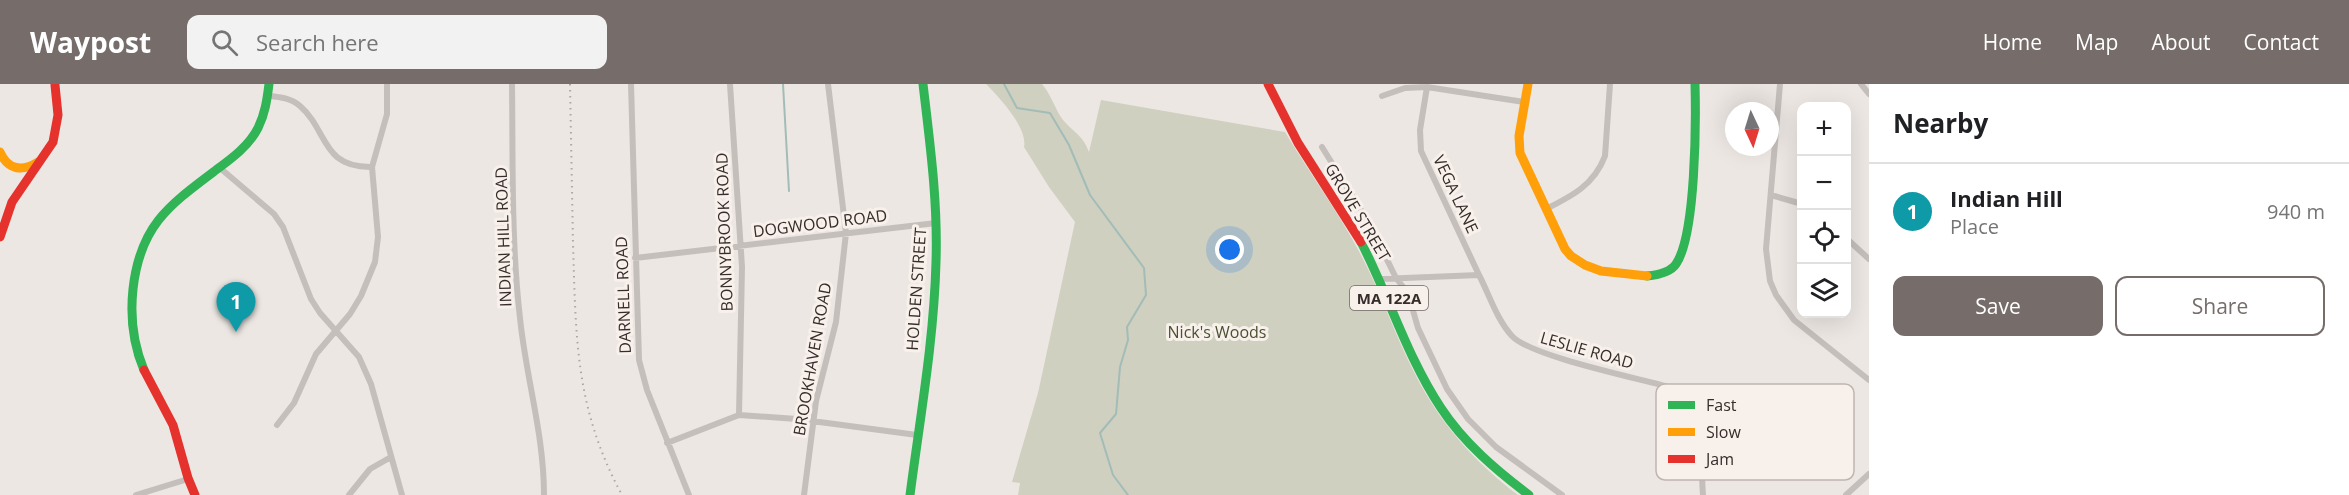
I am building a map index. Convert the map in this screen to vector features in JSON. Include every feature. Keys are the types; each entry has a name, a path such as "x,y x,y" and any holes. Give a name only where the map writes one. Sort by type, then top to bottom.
{"main road":[{"path":"0,237 12,202 47,153 57,128 55,84"},
{"path":"195,495 188,479 176,433 144,372 137,351 132,315 139,254 157,221 174,202 240,153 254,136 269,96 269,84"},
{"name":"HOLDEN STREET","path":"910,495 933,310 936,223 935,183 923,84"},
{"name":"GROVE STREET","path":"1268,84 1290,130 1349,223 1380,279 1419,366 1441,407 1481,456 1529,495"},
{"path":"1528,84 1519,147 1525,166 1565,249 1588,268 1648,277 1675,266 1683,252 1686,240 1697,102 1695,84"},
{"path":"0,152 8,166 22,170 35,165 47,153"}],"street":[{"path":"276,425 294,402 316,354 337,330 364,290 377,254 378,229 372,166 387,114 387,84"},
{"name":"INDIAN HILL ROAD","path":"512,84 515,273 522,335 539,425 544,495"},
{"name":"DARNELL ROAD","path":"631,84 639,360 646,390 689,495"},
{"name":"BONNYBROOK ROAD","path":"730,84 742,267 739,416"},
{"name":"BROOKHAVEN ROAD","path":"804,495 820,381 836,322 846,233 828,84"},
{"path":"1546,209 1585,188 1601,167 1605,156 1610,84"},
{"path":"1780,84 1766,249 1770,281 1776,295 1794,320 1869,380"},
{"path":"1861,84 1869,94"},
{"path":"1382,96 1405,88 1427,87 1524,102"},
{"name":"VEGA LANE","path":"1427,87 1420,130 1421,151 1479,275"},
{"path":"269,96 285,98 301,107 335,156 351,165 372,166"},
{"path":"1322,147 1369,223 1396,278 1408,293 1418,328 1446,389 1468,419 1496,447 1562,495"},
{"path":"220,168 274,214 283,227 311,299 320,313 359,357 366,370 402,495"},
{"path":"1771,195 1797,203"},
{"name":"DOGWOOD ROAD","path":"635,258 936,223"},
{"path":"1851,243 1869,259"},
{"path":"1380,279 1479,275"},
{"name":"LESLIE ROAD","path":"1479,275 1503,323 1512,336 1523,344 1546,353 1658,384"},
{"path":"668,443 739,416 813,422 917,435"},
{"path":"349,495 370,469 391,457"},
{"path":"1846,495 1869,474"},
{"path":"136,495 188,479"},
{"name":"LESLIE ROAD","path":"1702,480 1703,495"}],"green space":[{"name":"Nick's Woods","path":"986,84 1042,84 1063,120 1083,140 1089,152 1101,100 1285,132 1362,257 1408,360 1435,409 1473,455 1518,495 1018,495 1020,483 1012,482 1038,393 1075,222 1049,187 1024,147 1022,131 1017,122"}],"waterway":[{"path":"783,84 789,191"},
{"path":"1004,84 1017,108 1050,113 1069,145 1090,195 1144,268 1146,295 1127,327 1128,340 1120,367 1116,414 1100,433 1113,475 1128,495"}],"railway":[{"path":"570,84 577,342 581,372 595,432 622,495"}],"traffic: fast":[{"path":"144,370 135,340 132,310 133,289 142,249 159,219 170,207 234,157 250,141 262,117 269,84"},
{"path":"910,495 930,350 936,262 935,195 923,84"},
{"path":"1647,276 1670,270 1676,264 1683,249 1688,229 1693,177 1695,84"},
{"path":"1361,242 1418,368 1441,408 1481,455 1529,495"}],"traffic: slow":[{"path":"1528,84 1519,136 1520,153 1565,249 1585,265 1601,271 1647,276"},
{"path":"0,152 7,163 16,168 38,162"}],"traffic: jam":[{"path":"1268,84 1298,143 1361,242"},
{"path":"0,237 12,202 53,142 58,115 55,85"},
{"path":"144,370 173,425 195,495"}],"place":[{"name":"Indian Hill","path":"236,332"}]}
